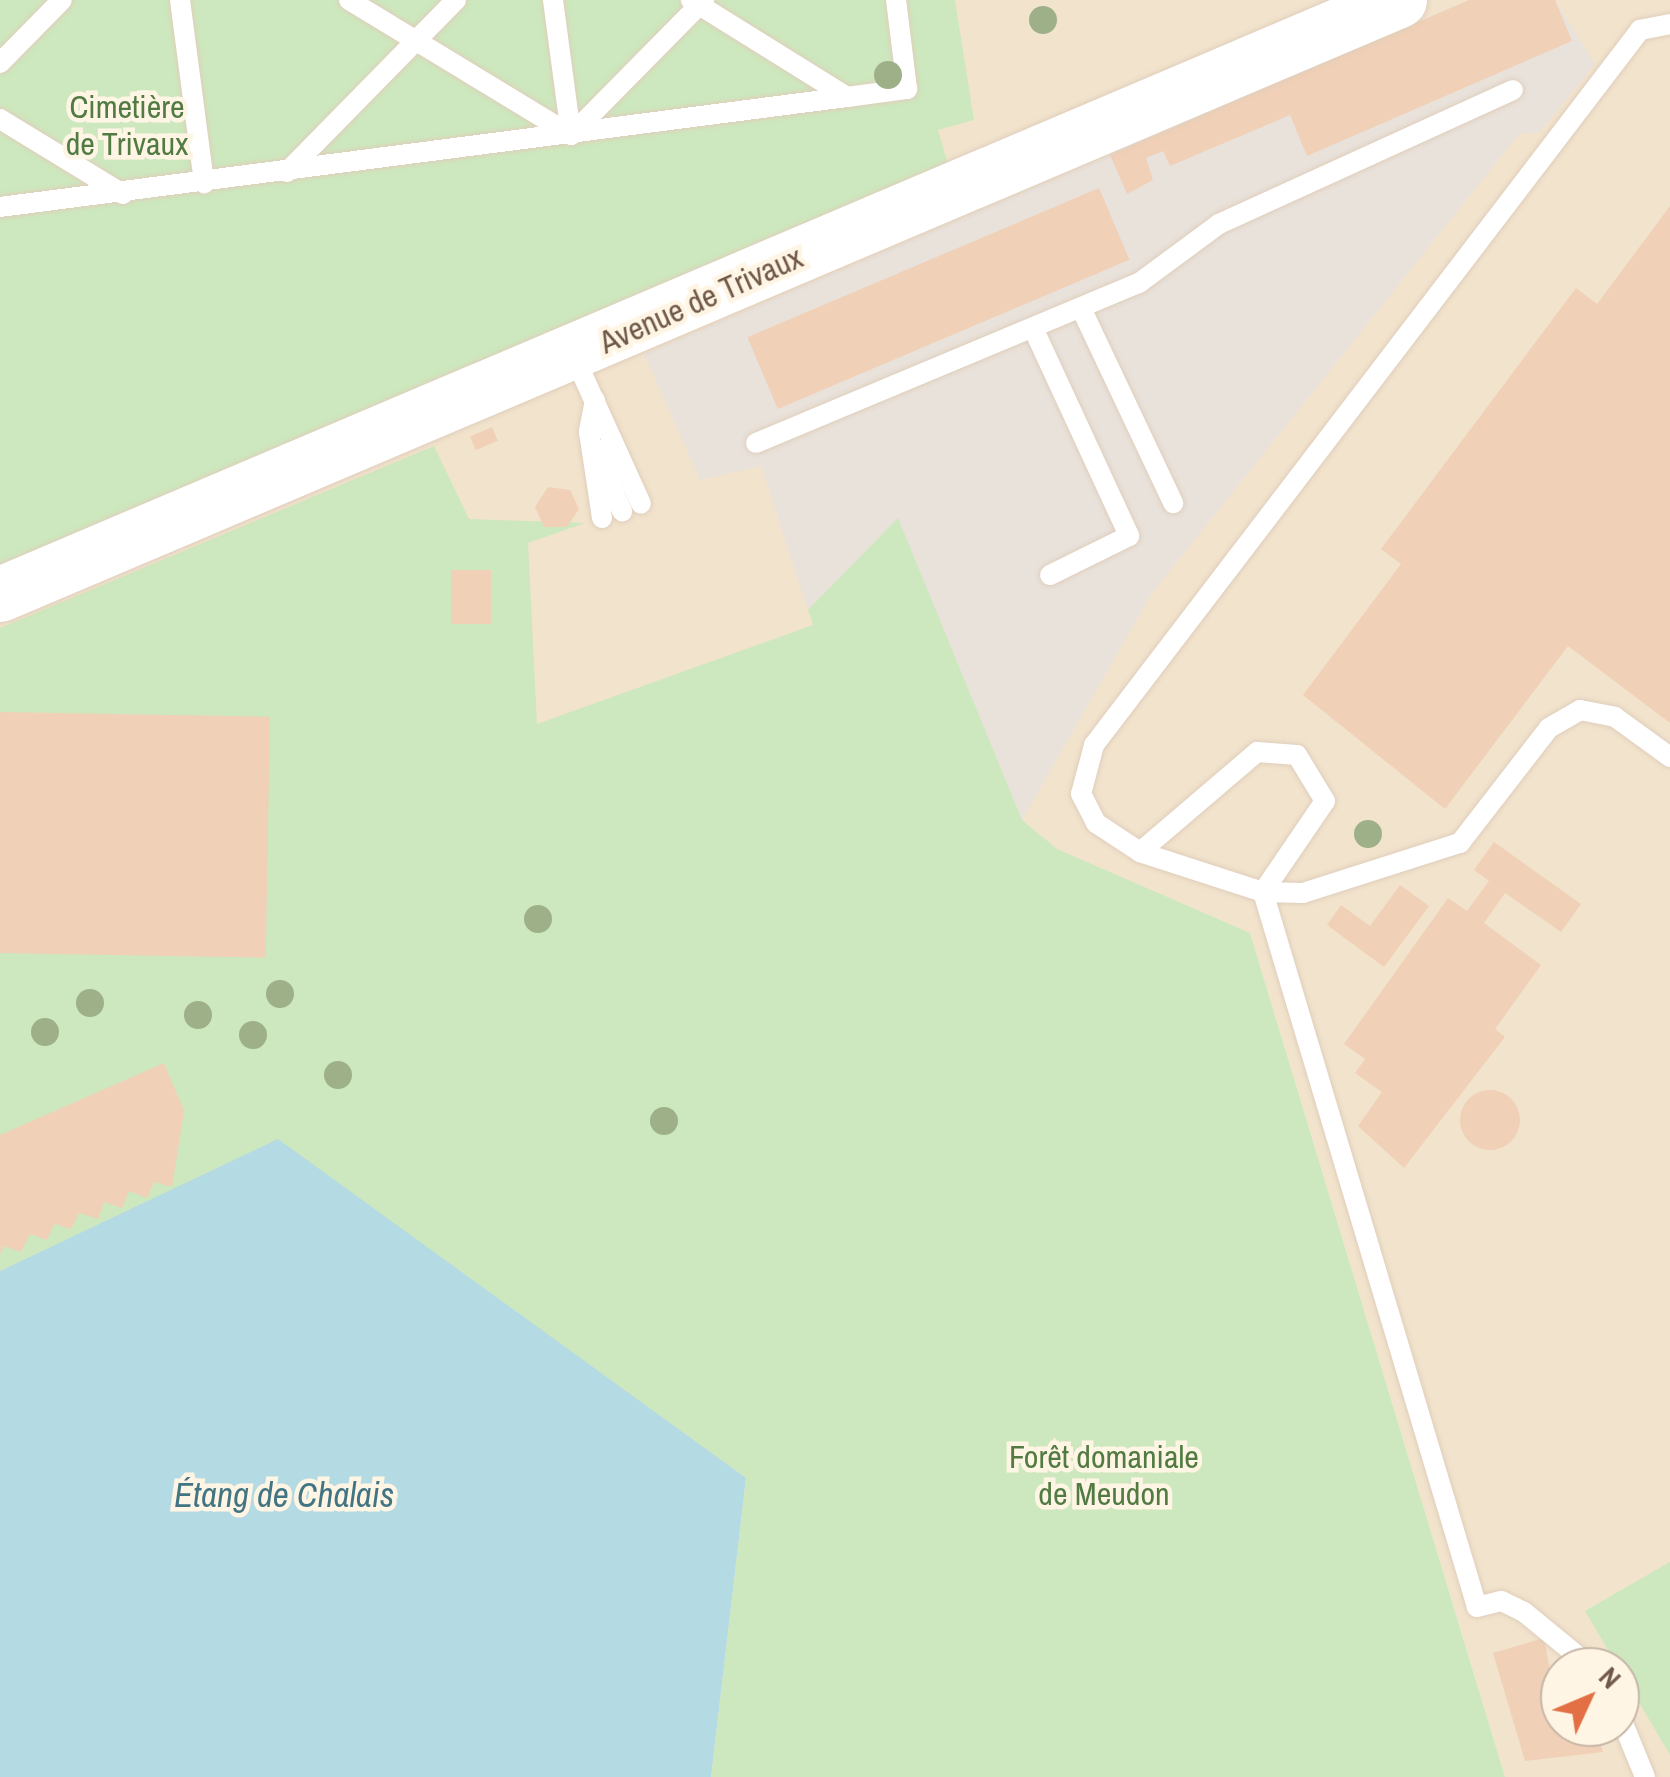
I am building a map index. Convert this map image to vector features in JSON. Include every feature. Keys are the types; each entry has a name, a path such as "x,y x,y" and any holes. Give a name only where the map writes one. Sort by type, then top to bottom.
{"main road":[{"name":"Avenue de Trivaux","path":"0,594 585,378 1399,0"}],"lane":[{"path":"0,63 62,0"},
{"path":"180,0 204,184"},
{"path":"349,0 571,135"},
{"path":"287,172 456,0"},
{"path":"553,0 571,135"},
{"path":"0,206 204,184 907,90 896,0"},
{"path":"571,135 698,2 847,98"},
{"path":"1670,24 1640,30 1094,745 1081,794 1096,823 1140,852 1264,892 1303,893 1460,843 1550,728 1580,710 1616,717 1670,757"},
{"path":"756,444 1034,330 1155,274 1219,224 1512,90"},
{"path":"0,118 123,194"},
{"path":"1081,308 1172,503"},
{"path":"1034,330 1129,536 1050,576"},
{"path":"585,378 622,511 589,432 585,378"},
{"path":"1140,852 1257,752 1297,756 1326,801 1264,892"},
{"path":"1264,892 1477,1607 1502,1602 1524,1612 1567,1647"},
{"path":"1632,1747 1644,1777"}],"shaded area":[{"path":"0,0 1670,0 1670,1777 1505,1777 1250,933 746,1478 711,1777 0,1777 0,580 952,178 937,130"},
{"path":"1469,0 1555,0 1595,64 1540,132 1519,134 1152,593 1022,820 898,519 808,610 761,466 700,480 644,354"}],"green space":[{"name":"Cimetière de Trivaux","path":"0,0 955,0 974,120 938,130 952,178 0,580"},
{"name":"Forêt domaniale de Meudon","path":"434,446 469,519 585,523 528,543 537,724 813,625 808,610 898,518 1022,820 1057,849 1250,933 1505,1777 711,1777 746,1478 278,1140 0,1271 0,628"},
{"path":"1670,1562 1670,1755 1640,1704 1640,1647 1606,1647 1585,1611"}],"water":[{"name":"Étang de Chalais","path":"278,1139 746,1478 711,1777 0,1777 0,1271"}],"building":[{"path":"1469,0 1555,0 1572,41 1307,156 1290,115 1170,166 1163,151 1146,158 1153,180 1127,194 1110,155"},
{"path":"1099,188 1129,260 778,409 747,337"},
{"path":"1670,206 1670,723 1568,646 1445,809 1303,695 1401,564 1381,549 1576,288 1597,304"},
{"path":"492,427 498,441 476,450 470,436"},
{"path":"548,487 570,490 579,509 567,527 544,527 535,507"},
{"path":"451,570 491,570 491,624 451,624"},
{"path":"0,712 270,717 266,958 0,953"},
{"path":"1494,842 1581,904 1561,932 1505,893 1484,923 1541,965 1495,1029 1505,1037 1404,1168 1358,1126 1382,1092 1355,1073 1365,1059 1344,1044 1448,898 1467,911 1489,881 1474,870"},
{"path":"1400,885 1429,906 1384,967 1327,925 1341,905 1370,926"},
{"path":"164,1063 184,1111 172,1187 154,1182 147,1198 129,1191 122,1208 104,1202 98,1219 79,1213 71,1229 54,1224 47,1240 30,1234 21,1252 4,1246 0,1254 0,1135"},
{"path":"1490,1090 1511,1099 1520,1120 1511,1141 1490,1150 1469,1141 1460,1120 1469,1099"},
{"path":"1544,1638 1546,1647 1540,1647 1540,1747 1602,1747 1603,1752 1525,1761 1493,1653"}]}
